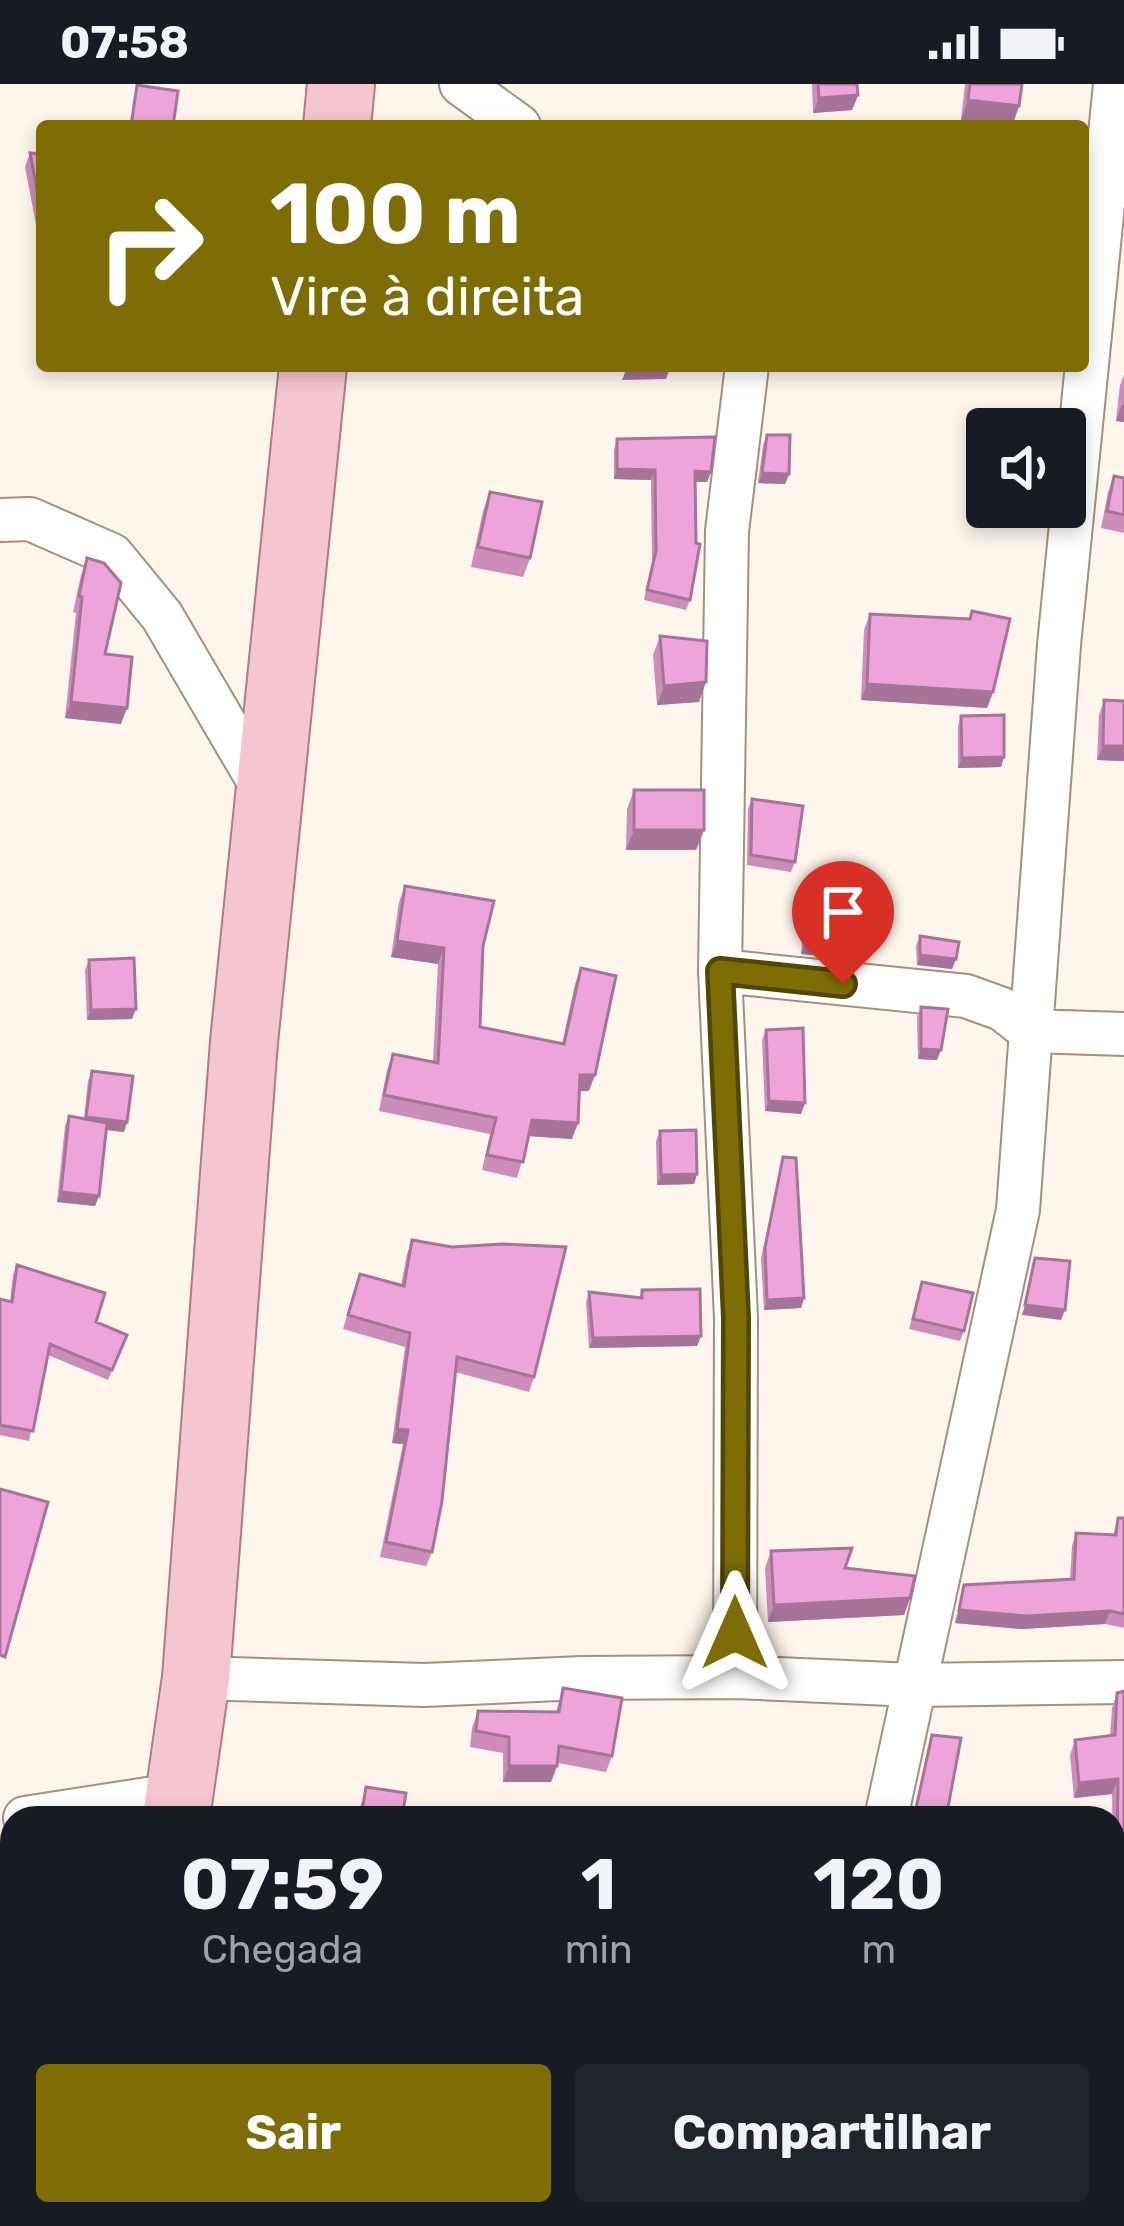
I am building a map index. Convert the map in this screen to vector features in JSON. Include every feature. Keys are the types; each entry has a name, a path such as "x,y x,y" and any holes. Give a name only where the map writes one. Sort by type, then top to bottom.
{"main road":[{"path":"338,120 341,84"},
{"path":"178,1806 196,1678 244,1042 312,372"}],"street":[{"path":"461,84 511,120"},
{"path":"1089,347 1115,84"},
{"path":"735,1678 736,1318 720,971 727,531 746,372"},
{"path":"888,1806 1018,1210 1062,621 1087,372"},
{"path":"0,520 30,519 112,555 162,616 269,800"},
{"path":"720,971 965,996 1002,1009 1030,1031 1124,1034"},
{"path":"196,1678 424,1685 582,1678 1124,1682"}],"building":[{"path":"818,84 857,84 858,95 819,98"},
{"path":"970,84 1022,84 1019,106 968,100"},
{"path":"137,85 178,91 174,120 132,120"},
{"path":"30,153 36,154 36,184"},
{"path":"767,435 790,435 789,474 762,473"},
{"path":"715,437 711,472 695,471 696,543 700,544 690,600 647,590 656,551 655,470 617,469 617,439"},
{"path":"1114,476 1124,478 1124,515 1107,511"},
{"path":"490,492 542,502 530,558 478,547"},
{"path":"87,558 104,563 121,583 105,654 132,657 127,708 71,702 79,596"},
{"path":"972,611 1010,619 993,692 867,684 870,614 970,619"},
{"path":"660,636 707,641 706,682 664,686"},
{"path":"1104,700 1124,701 1124,746 1103,746"},
{"path":"1004,715 1004,757 962,758 961,716"},
{"path":"634,790 704,790 704,830 634,830"},
{"path":"752,799 803,806 795,862 751,855"},
{"path":"405,886 494,901 483,946 480,1027 564,1044 581,968 616,976 595,1075 580,1075 578,1123 532,1120 523,1162 487,1155 496,1118 384,1095 393,1054 438,1063 444,948 397,941"},
{"path":"807,919 858,923 856,949 805,944"},
{"path":"920,936 959,942 956,959 920,955"},
{"path":"134,958 136,1009 91,1010 89,960"},
{"path":"921,1007 948,1009 941,1050 921,1049"},
{"path":"803,1028 805,1103 769,1101 766,1030"},
{"path":"92,1071 133,1076 127,1122 86,1117"},
{"path":"69,1116 107,1123 99,1196 61,1192"},
{"path":"696,1130 697,1174 661,1175 660,1131"},
{"path":"783,1157 796,1158 804,1298 767,1300 765,1248"},
{"path":"412,1240 452,1247 566,1247 534,1377 457,1357 432,1552 386,1542 408,1430 397,1429 410,1333 348,1315 360,1274 404,1286"},
{"path":"1035,1258 1070,1261 1065,1310 1025,1305"},
{"path":"17,1265 105,1293 96,1322 127,1335 112,1370 50,1344 33,1431 0,1425 0,1299 12,1302"},
{"path":"922,1282 973,1293 964,1331 913,1319"},
{"path":"700,1289 701,1336 593,1338 589,1292 642,1298 642,1290"},
{"path":"0,1489 48,1502 5,1657 0,1655"},
{"path":"1118,1518 1124,1518 1124,1614 1027,1616 959,1610 964,1585 1074,1579 1076,1533 1116,1535"},
{"path":"852,1548 845,1568 915,1576 910,1598 774,1605 771,1551"},
{"path":"563,1688 622,1698 612,1756 559,1746 557,1766 509,1766 509,1737 476,1731 478,1711 559,1712"},
{"path":"1124,1691 1124,1806 1118,1806 1118,1779 1079,1783 1075,1740 1115,1735 1117,1693"},
{"path":"932,1735 961,1738 948,1806 917,1806"},
{"path":"366,1787 406,1793 404,1806 363,1806"}],"route":[{"path":"735,1633 736,1318 720,971 843,984"}]}
